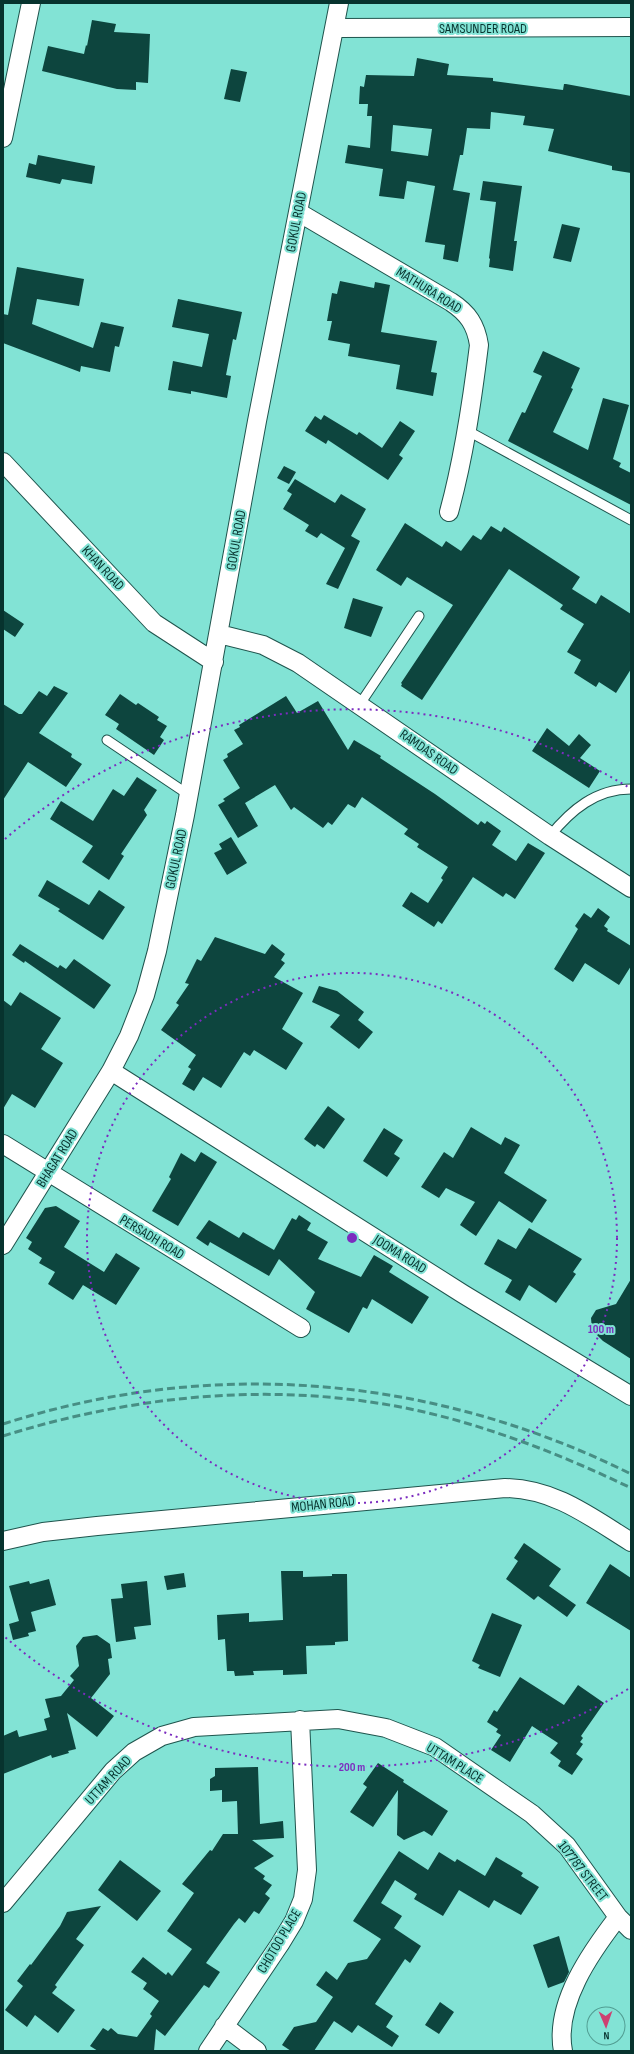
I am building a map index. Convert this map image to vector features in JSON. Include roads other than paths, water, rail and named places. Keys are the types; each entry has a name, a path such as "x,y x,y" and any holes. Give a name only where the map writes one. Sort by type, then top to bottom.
{"street":[{"path":"3,138 31,3"},
{"name":"GOKUL ROAD","path":"111,1071 128,1036 145,995 157,951 189,795 298,212 339,3"},
{"name":"SAMSUNDER ROAD","path":"335,28 631,27"},
{"name":"MATHURA ROAD","path":"298,212 464,310 472,320 479,345 468,431 449,512"},
{"name":"KHAN ROAD","path":"5,468 154,623 214,662"},
{"name":"RAMDAS ROAD","path":"219,634 263,644 298,663 360,704 550,836 631,888"},
{"name":"BHAGAT ROAD","path":"3,1245 111,1071"},
{"name":"JOOMA ROAD","path":"111,1071 463,1294 631,1396"},
{"name":"PERSADH ROAD","path":"3,1144 301,1328"},
{"name":"MOHAN ROAD","path":"3,1541 43,1532 97,1526 505,1488 525,1488 566,1502 631,1542"},
{"name":"UTTAM PLACE","path":"300,1720 338,1719 386,1728 435,1747 532,1814"},
{"name":"UTTAM ROAD","path":"3,1903 113,1771 134,1752 162,1736 194,1727 300,1720"},
{"name":"CHOTOO PLACE","path":"208,2051 280,1944 294,1921 303,1900 307,1870 300,1720"},
{"name":"107787 STREET","path":"532,1814 567,1846 618,1917 631,1930"},
{"path":"563,2051 562,2032 566,2012 576,1980 593,1949 618,1917"},
{"path":"224,2026 257,2051"}],"lane":[{"path":"468,431 631,520"},
{"path":"360,704 419,616"},
{"path":"107,740 189,795"},
{"path":"550,836 561,823 598,795 631,789"}],"railway":[{"path":"3,1424 82,1403 162,1389 242,1384 322,1387 401,1397 479,1415 556,1441 631,1474"},
{"path":"3,1436 59,1420 115,1408 172,1400 230,1395 288,1395 345,1399 402,1407 459,1421 546,1451 631,1488"}]}
